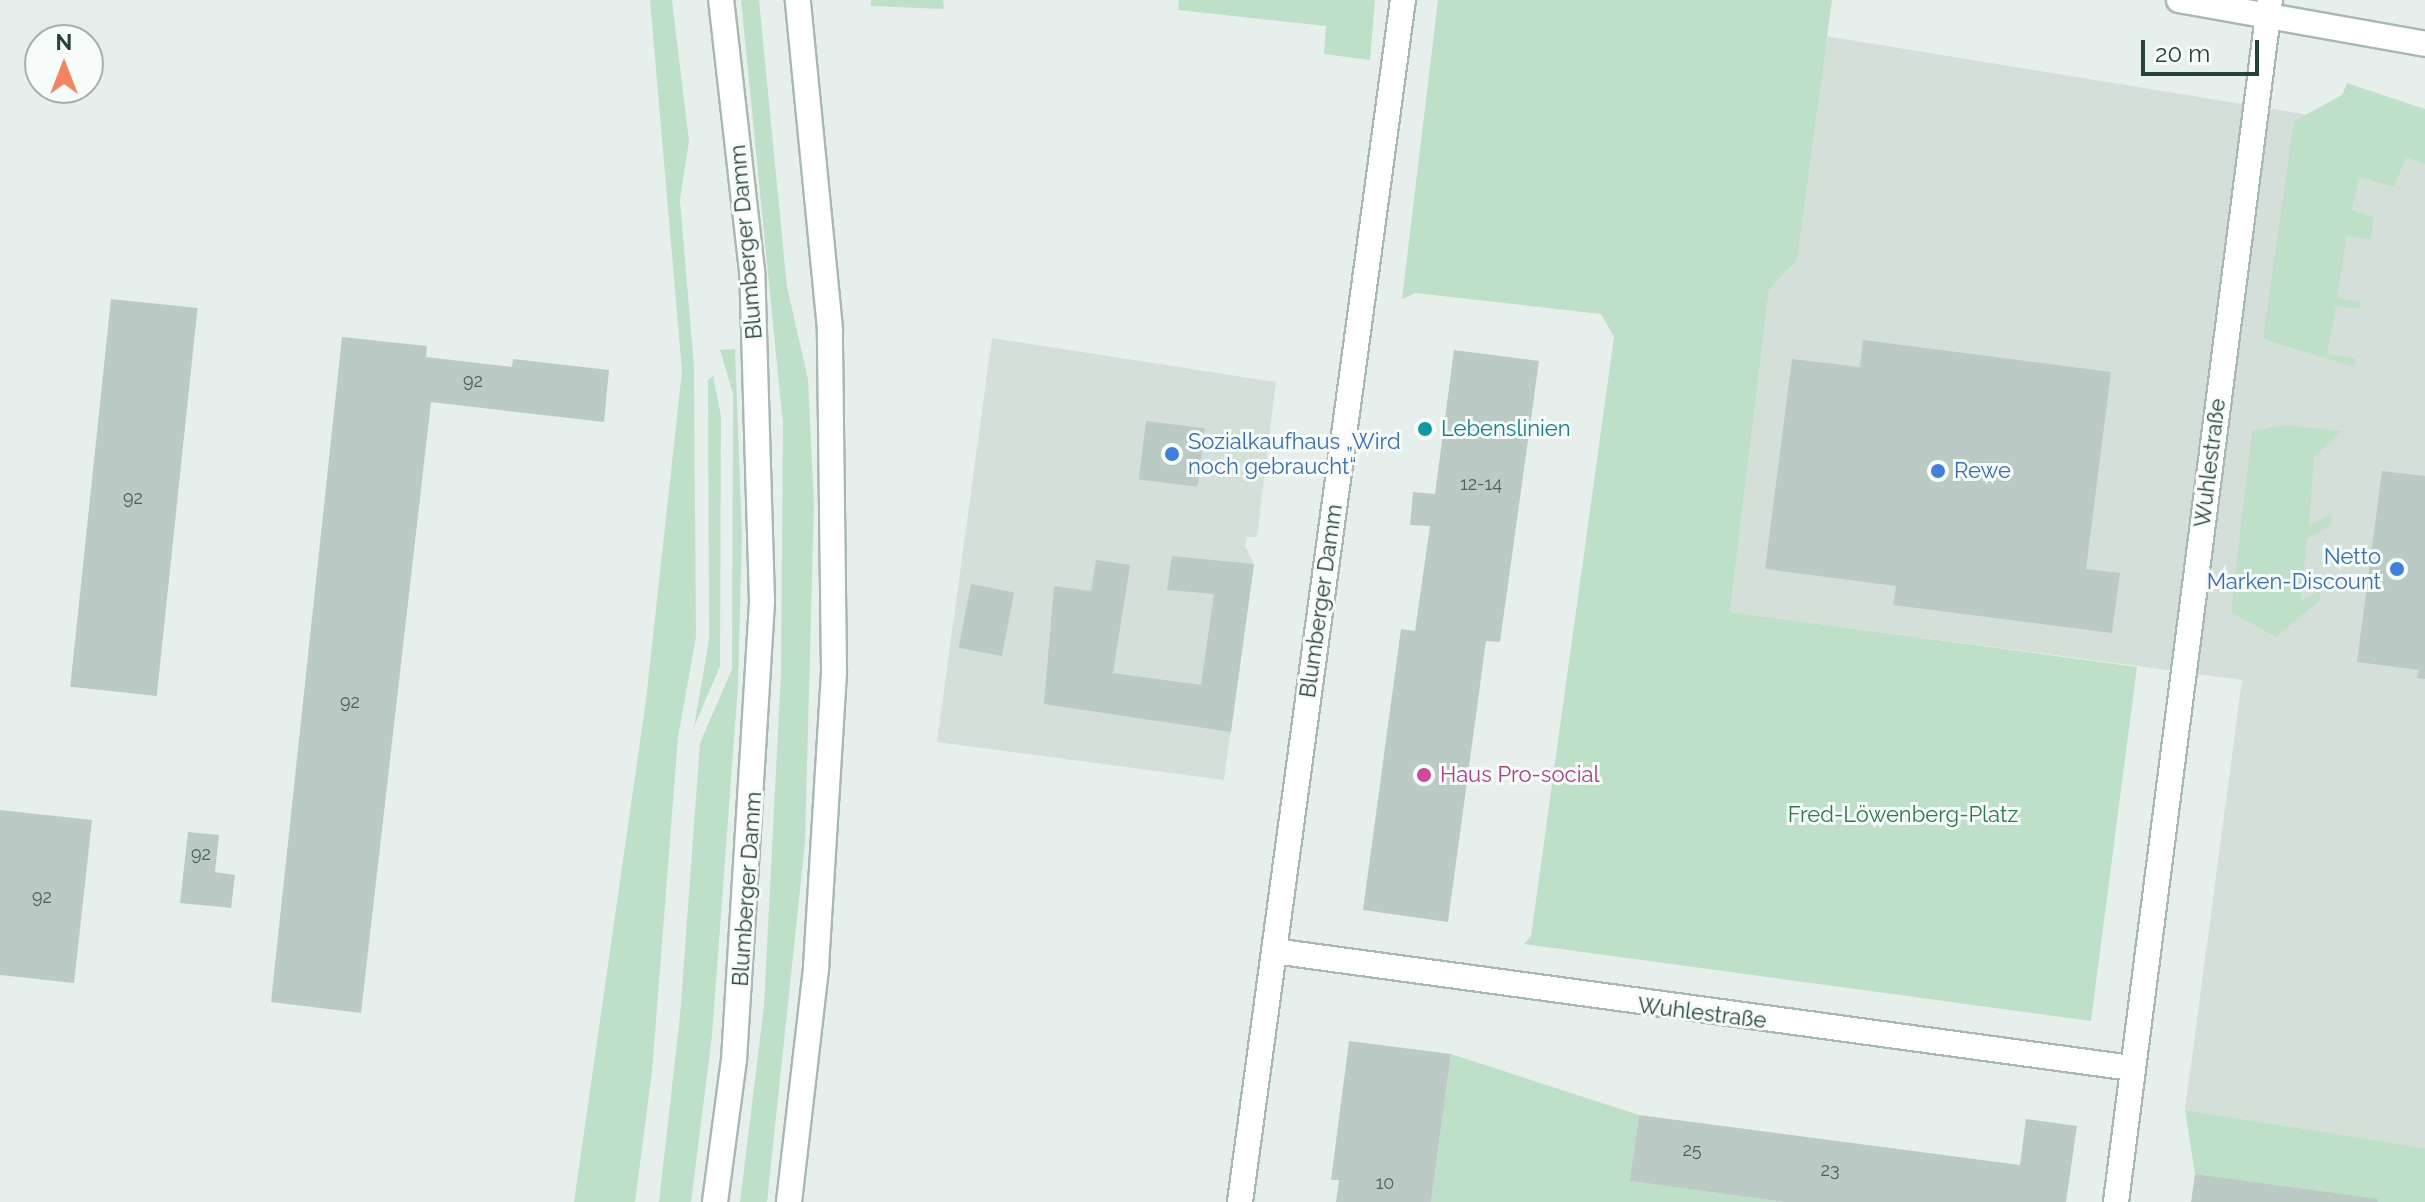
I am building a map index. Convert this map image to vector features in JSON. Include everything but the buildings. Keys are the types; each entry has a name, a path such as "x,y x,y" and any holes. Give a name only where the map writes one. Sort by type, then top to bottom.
{"street":[{"name":"Blumberger Damm","path":"715,1202 734,1060 762,601 752,271 721,0"},
{"path":"789,1202 816,967 834,671 830,329 798,0"},
{"name":"Blumberger Damm","path":"1240,1202 1403,0"},
{"path":"2179,0 2269,8 2425,44"},
{"name":"Wuhlestraße","path":"2116,1202 2269,8"},
{"name":"Wuhlestraße","path":"1274,951 1526,989 2131,1068"}],"shaded area":[{"path":"1825,36 2358,123 2425,147 2425,1148 2185,1110 2242,680 1730,612 1769,290 1797,259"},
{"path":"992,338 1276,382 1257,537 1247,537 1245,546 1254,564 1224,780 937,742"}],"green space":[{"path":"650,0 672,0 689,141 680,200 694,367 696,637 678,737 652,1072 635,1202 574,1202 646,700 682,371"},
{"path":"741,0 759,0 787,287 808,379 814,504 805,843 767,1202 740,1202 764,1006 781,673 783,425"},
{"path":"871,0 943,0 944,9 871,6"},
{"path":"1179,0 1375,0 1370,60 1324,54 1326,26 1178,10"},
{"name":"Fred-Löwenberg-Platz","path":"1438,0 1832,0 1797,260 1769,290 1730,612 2137,667 2091,1021 1524,944 1531,936 1614,337 1601,314 1416,293 1402,299"},
{"path":"2347,83 2425,109 2425,164 2406,157 2394,187 2359,177 2352,210 2374,217 2371,239 2347,236 2337,298 2361,302 2360,309 2336,306 2327,354 2355,358 2354,367 2263,339 2294,121 2342,95"},
{"path":"735,349 742,535 738,685 712,1036 691,1202 659,1202 680,1016 700,743 732,669 733,394 720,350"},
{"path":"713,376 721,416 720,666 694,727 709,640 708,380"},
{"path":"2285,425 2342,431 2314,457 2309,525 2332,515 2330,526 2307,539 2301,601 2320,591 2320,600 2276,637 2231,612 2252,431"},
{"path":"1451,1054 1639,1115 1631,1181 1784,1202 1431,1202"},
{"path":"2185,1110 2425,1148 2425,1202 2378,1202 2195,1174"}],"place":[{"name":"Lebenslinien","path":"1425,429"},
{"name":"Sozialkaufhaus „Wird noch gebraucht“","path":"1172,454"},
{"name":"Rewe","path":"1938,471"},
{"name":"Netto Marken-Discount","path":"2397,569"},
{"name":"Haus Pro-social","path":"1424,775"}]}
